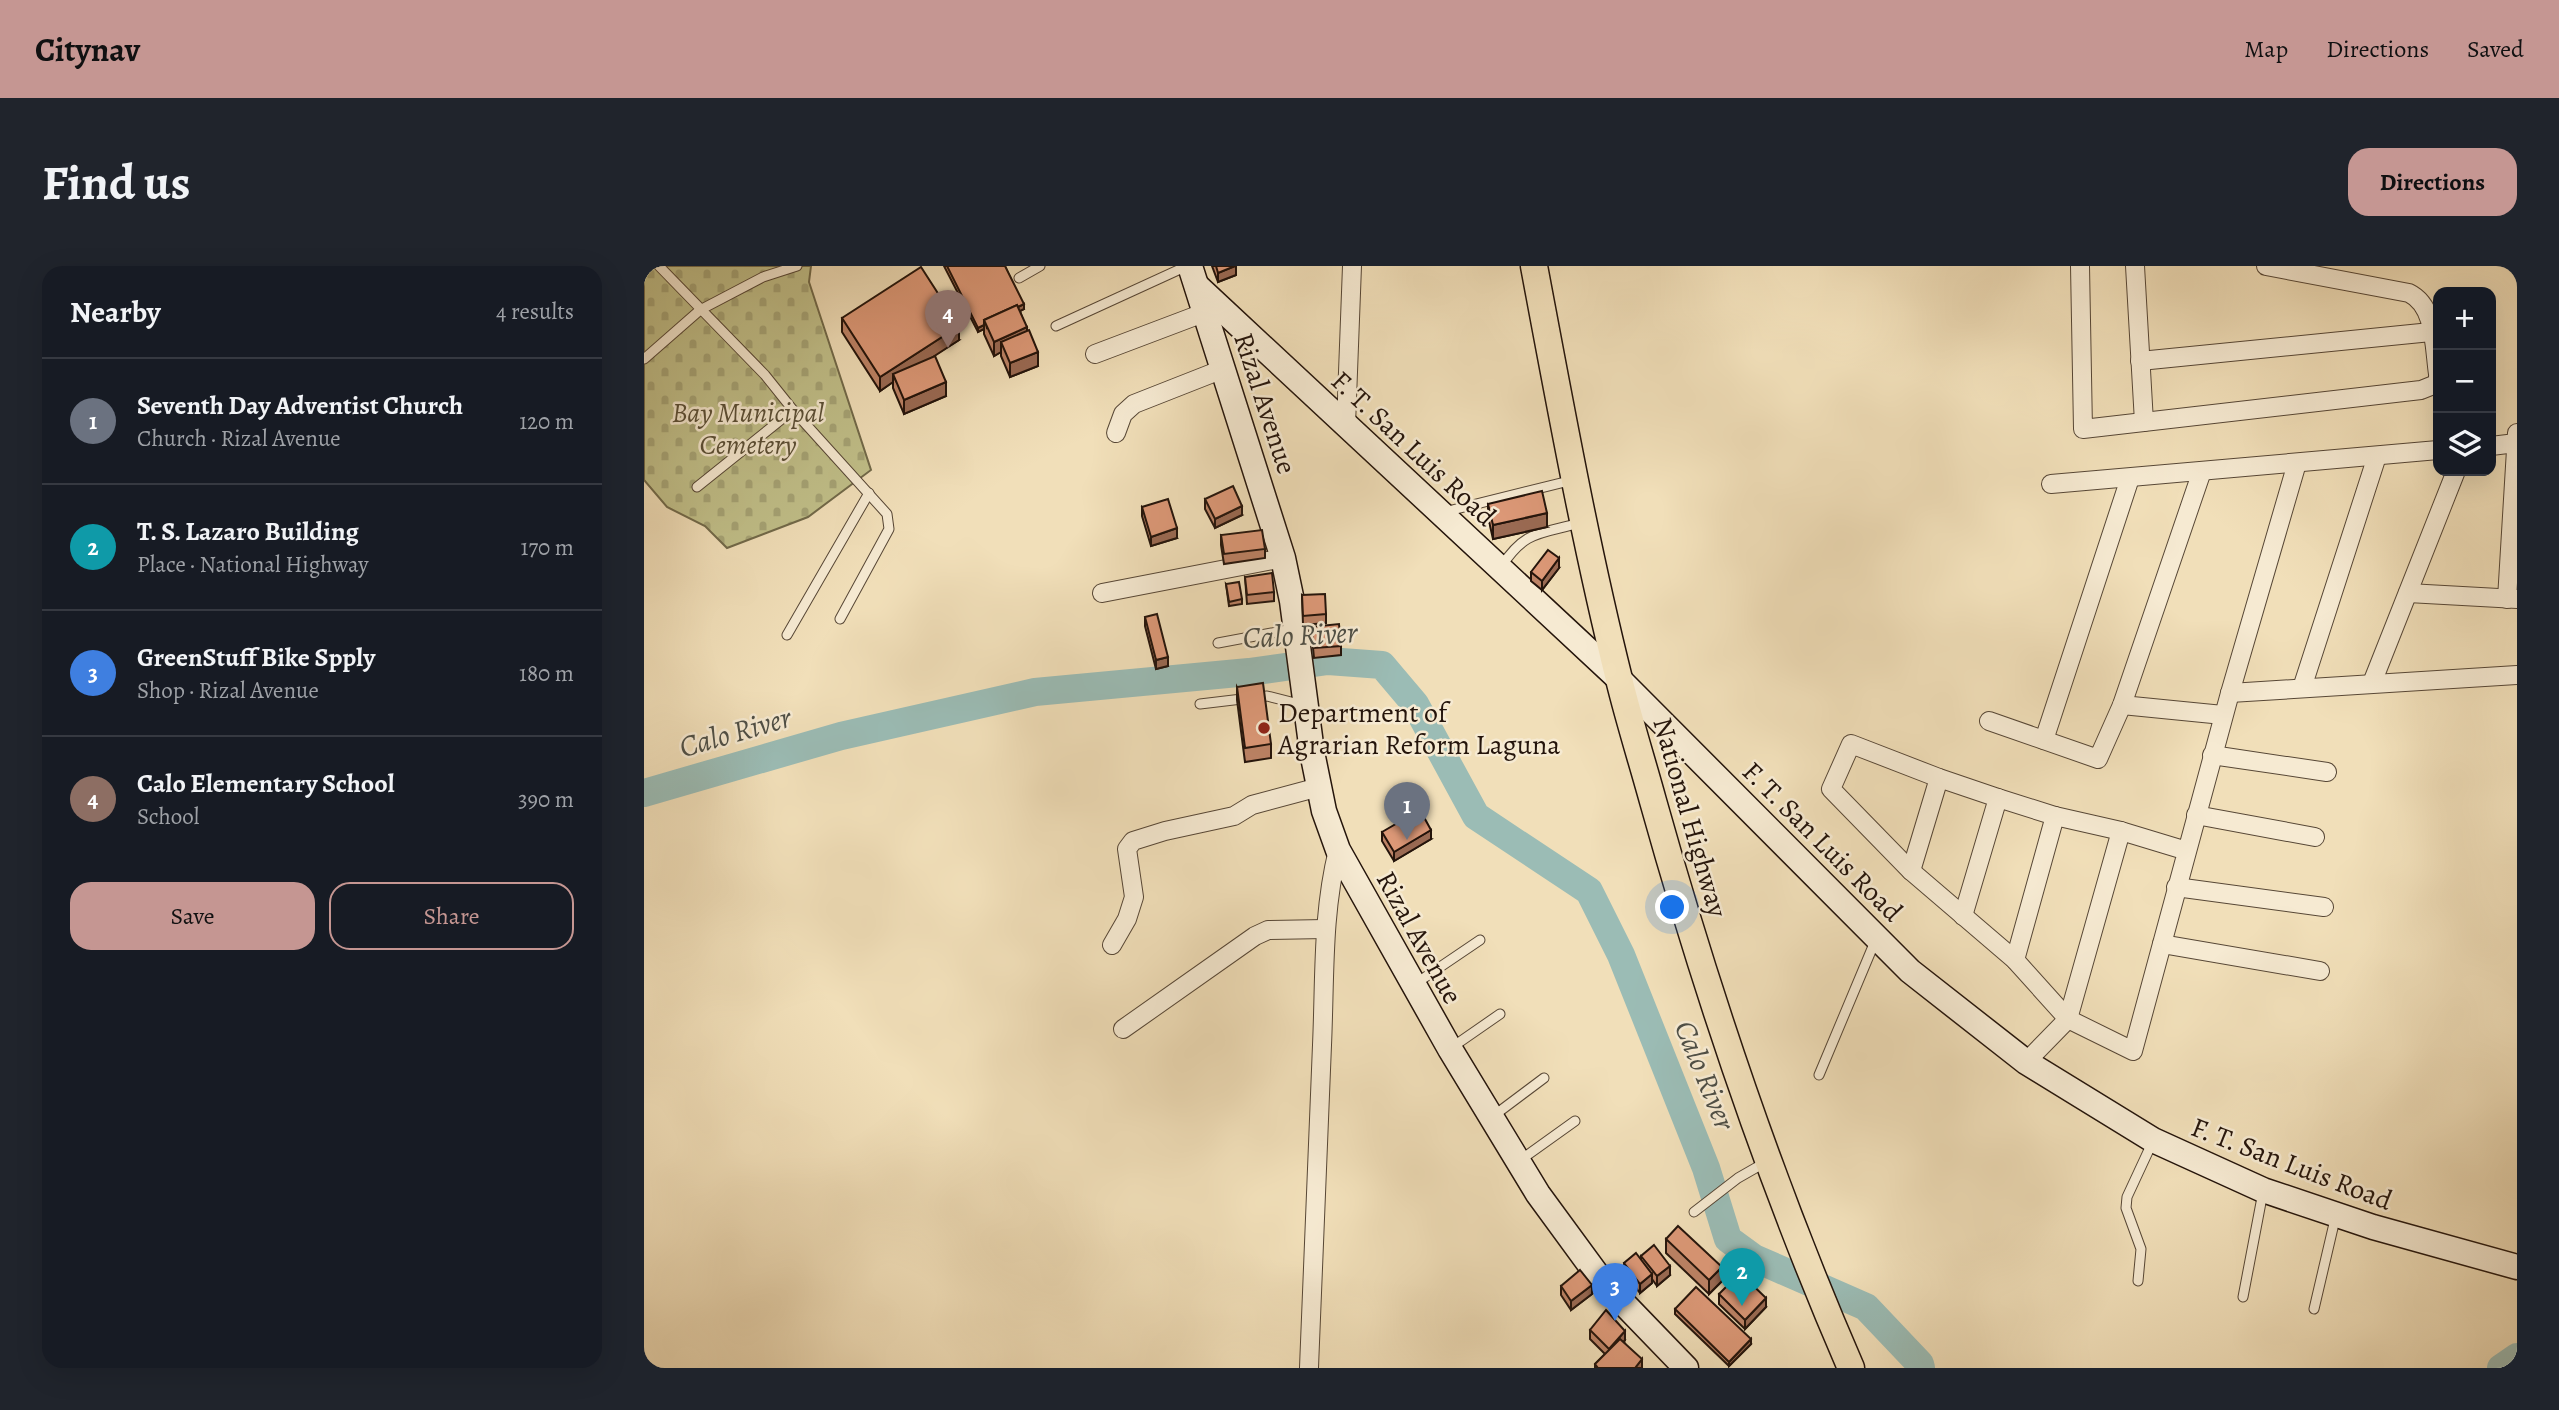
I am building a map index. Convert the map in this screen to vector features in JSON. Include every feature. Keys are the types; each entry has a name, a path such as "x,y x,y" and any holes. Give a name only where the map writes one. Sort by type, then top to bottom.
{"main road":[{"name":"National Highway","path":"1534,266 1574,479 1619,679 1680,898 1767,1161 1851,1368"},
{"name":"F. T. San Luis Road","path":"1191,273 1346,425 1619,679 1910,971 2026,1062 2153,1140 2263,1190 2481,1259 2517,1267"},
{"name":"Rizal Avenue","path":"1191,273 1206,312 1283,558 1319,787 1338,850 1450,1049 1538,1194 1601,1279 1686,1368"}],"street":[{"path":"1346,425 1352,266"},
{"path":"2080,266 2083,429 2421,390 2433,385"},
{"path":"2135,266 2144,422"},
{"path":"2266,266 2409,293 2419,298 2425,305 2434,350"},
{"path":"1095,354 1206,312"},
{"path":"2140,361 2431,332"},
{"path":"1116,433 1124,414 1134,404 1223,369"},
{"path":"2408,593 2512,599 2517,433"},
{"path":"2496,445 2516,443"},
{"path":"2051,484 2433,450"},
{"path":"2302,688 2377,456"},
{"path":"2186,851 1998,798 1852,744 1830,789 1911,871 2015,960 2068,1019 2133,1051 2223,715 2297,463"},
{"path":"1989,720 2098,760 2122,705 2203,471"},
{"path":"2372,684 2454,476"},
{"path":"2044,740 2130,478"},
{"path":"1102,593 1283,558"},
{"path":"2230,693 2517,675"},
{"path":"2122,705 2223,715"},
{"path":"2212,755 2327,772"},
{"path":"1911,871 1939,778"},
{"path":"1112,946 1127,919 1134,897 1127,849 1133,841 1234,816 1252,805 1319,787"},
{"path":"1963,916 1998,798"},
{"path":"2196,815 2315,836"},
{"path":"2015,960 2055,816"},
{"path":"2026,1062 2068,1019 2121,831"},
{"path":"1309,1368 1325,994 1325,929 1329,886 1338,850"},
{"path":"2176,887 2323,907"},
{"path":"1124,1029 1261,933 1268,930 1325,929"},
{"path":"2162,944 2320,971"}],"lane":[{"path":"659,266 765,375 887,514 889,529 841,619"},
{"path":"644,359 701,310 763,277 797,266"},
{"path":"1019,278 1040,266"},
{"path":"1056,326 1191,273"},
{"path":"697,487 793,410"},
{"path":"1441,513 1574,479"},
{"path":"787,635 869,493"},
{"path":"1500,569 1515,547 1529,537 1584,522"},
{"path":"1218,643 1296,638"},
{"path":"1200,704 1267,696 1304,698"},
{"path":"1819,1075 1877,937"},
{"path":"1413,985 1480,940"},
{"path":"1450,1049 1500,1014"},
{"path":"1491,1118 1544,1078"},
{"path":"1518,1162 1575,1121"},
{"path":"2138,1281 2141,1249 2126,1209 2126,1198 2153,1140"},
{"path":"1694,1212 1738,1178 1767,1161"},
{"path":"2243,1297 2263,1190"},
{"path":"2314,1309 2336,1215"}],"green space":[{"name":"Bay Municipal Cemetery","path":"644,266 811,266 809,282 871,470 808,517 727,548 705,526 667,507 644,480"}],"building":[{"path":"947,266 1005,266 1024,304 984,320 984,325 978,328"},
{"path":"1216,266 1235,266 1218,273"},
{"path":"921,267 959,326 880,377 842,318"},
{"path":"1017,305 1027,327 994,342 984,320"},
{"path":"1029,330 1038,352 1010,363 1001,342"},
{"path":"935,356 946,382 904,400 893,374"},
{"path":"1233,486 1242,506 1215,519 1205,499"},
{"path":"1542,491 1547,513 1493,525 1488,504"},
{"path":"1168,499 1177,528 1151,537 1142,507"},
{"path":"1262,530 1265,549 1224,554 1221,535"},
{"path":"1548,550 1559,558 1542,581 1531,572"},
{"path":"1272,573 1274,592 1247,595 1245,577"},
{"path":"1239,582 1242,599 1229,602 1226,584"},
{"path":"1325,594 1326,614 1303,616 1302,595"},
{"path":"1157,614 1168,657 1156,660 1145,617"},
{"path":"1339,624 1341,646 1314,648 1311,627"},
{"path":"1263,683 1271,744 1245,748 1237,687"},
{"path":"1420,810 1431,830 1394,852 1382,832"},
{"path":"1678,1226 1722,1267 1709,1280 1666,1239"},
{"path":"1654,1245 1670,1266 1657,1276 1641,1256"},
{"path":"1636,1253 1652,1274 1640,1284 1624,1263"},
{"path":"1580,1270 1592,1285 1571,1301 1561,1286"},
{"path":"1740,1273 1766,1298 1745,1320 1719,1294"},
{"path":"1696,1287 1751,1339 1729,1362 1675,1309"},
{"path":"1606,1310 1625,1331 1609,1349 1590,1330"},
{"path":"1620,1339 1642,1359 1635,1368 1598,1368 1595,1364"}],"waterway":[{"name":"Calo River","path":"644,793 841,736 1035,692 1249,672 1328,661 1382,665 1415,704 1476,816 1589,891 1621,955 1706,1168 1728,1239 1754,1258 1866,1307 1921,1368"},
{"name":"Calo River","path":"2501,1368 2517,1357"}],"place":[{"name":"Calo Elementary School","path":"948,348"},
{"name":"Department of Agrarian Reform Laguna","path":"1264,728"},
{"name":"Seventh Day Adventist Church","path":"1407,840"},
{"name":"T. S. Lazaro Building","path":"1742,1306"},
{"name":"GreenStuff Bike Spply","path":"1615,1321"}]}
